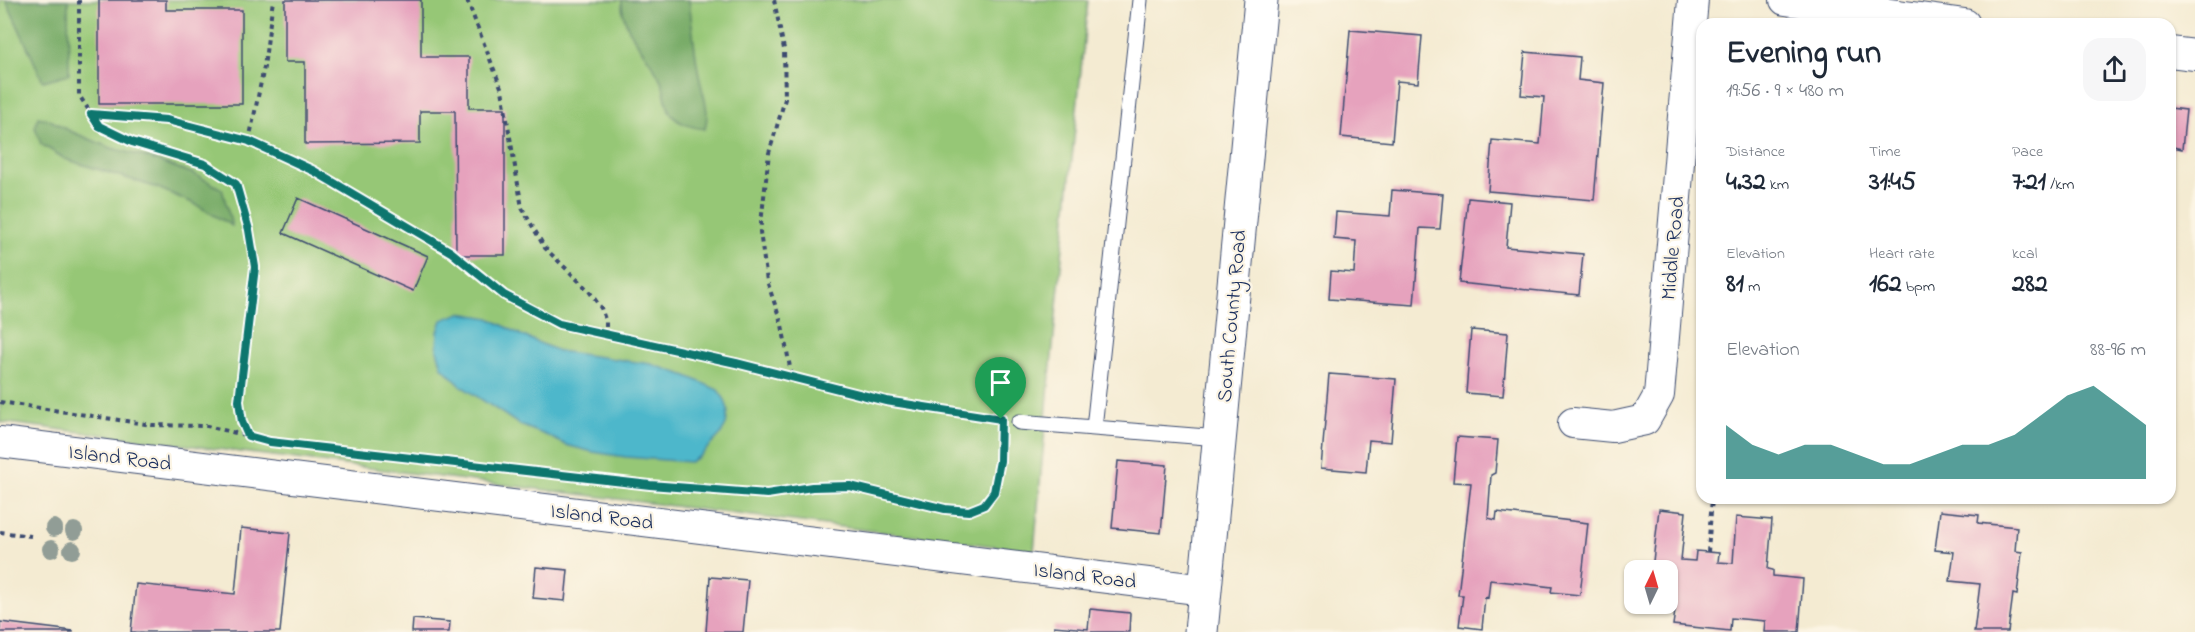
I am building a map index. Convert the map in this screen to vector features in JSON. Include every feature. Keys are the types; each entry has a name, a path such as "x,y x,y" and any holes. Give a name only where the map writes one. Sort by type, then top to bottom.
{"main road":[{"name":"South County Road","path":"1201,632 1262,0"}],"street":[{"name":"Middle Road","path":"1573,423 1613,427 1645,420 1659,395 1693,0"},
{"path":"1785,0 1920,18"},
{"path":"2176,53 2195,55"},
{"name":"Island Road","path":"0,442 1205,590"}],"lane":[{"path":"1094,428 1140,0"},
{"path":"1019,422 1219,438"}],"path":[{"path":"79,0 79,95 99,126 132,142 205,164 236,184 249,230 255,267 239,401 242,422 248,436"},
{"path":"249,141 264,67 273,0"},
{"path":"467,0 502,90 522,208 545,248 589,291 601,308 606,322 606,334"},
{"path":"774,0 784,49 785,99 769,153 760,232 767,280 782,325 792,378"},
{"path":"91,114 167,120 249,141 314,171 451,252 504,295 559,324 886,401 1019,422"},
{"path":"0,402 152,425 207,426 270,442"},
{"path":"294,444 662,486 767,494 812,487 850,486 945,509 969,511 984,505 994,492 1000,461 1001,419"},
{"path":"1708,552 1712,504"},
{"path":"0,532 31,536"}],"green space":[{"path":"0,0 1088,0 1034,551 0,422"},
{"path":"6,0 68,0 69,74 43,81"},
{"path":"622,0 689,0 699,78 707,113 705,129 682,123 671,114 662,83 626,23"},
{"path":"38,117 50,120 111,148 150,158 194,174 222,189 232,226 195,204 158,188 65,159 41,144 35,127"}],"water":[{"path":"460,313 489,318 558,351 651,364 687,376 718,390 728,410 726,425 721,434 700,456 690,462 626,457 566,445 520,425 461,386 442,367 437,350 438,332 442,320"}],"building":[{"path":"99,0 166,0 166,10 242,10 242,104 99,104"},
{"path":"285,0 421,0 421,57 469,57 469,108 505,108 505,255 456,255 455,111 420,111 420,143 305,144 305,62 285,62"},
{"path":"1350,30 1422,36 1418,83 1397,81 1392,142 1341,137"},
{"path":"1525,52 1580,57 1578,80 1604,83 1594,200 1488,191 1492,140 1540,144 1544,97 1521,95"},
{"path":"2176,109 2186,110 2182,149 2176,148"},
{"path":"1392,190 1443,194 1440,229 1420,228 1414,305 1329,299 1331,271 1354,273 1356,241 1334,239 1336,212 1390,216"},
{"path":"298,198 428,256 413,291 283,233"},
{"path":"1468,198 1510,202 1506,247 1583,254 1579,295 1459,283"},
{"path":"1471,330 1508,333 1503,396 1466,393"},
{"path":"1329,374 1396,379 1391,442 1369,440 1366,472 1321,468"},
{"path":"1457,437 1498,440 1495,473 1491,475 1488,518 1496,520 1497,512 1588,523 1580,595 1551,592 1552,587 1490,580 1488,598 1485,597 1482,629 1459,626 1463,595 1458,595 1471,483 1453,482"},
{"path":"1118,461 1167,465 1161,533 1112,528"},
{"path":"1659,509 1686,512 1681,560 1695,561 1696,551 1719,553 1718,562 1733,563 1736,517 1772,520 1768,569 1773,570 1773,576 1803,579 1799,632 1764,632 1765,621 1731,618 1730,631 1673,625 1675,614 1678,614 1678,560 1653,560"},
{"path":"1940,511 1979,515 1978,523 2017,527 2015,551 2022,552 2017,595 2013,594 2008,632 1974,632 1980,584 1950,581 1954,552 1935,550"},
{"path":"241,528 290,533 280,632 131,632 136,584 235,594"},
{"path":"536,567 568,570 565,601 533,598"},
{"path":"710,577 748,580 743,632 706,632"},
{"path":"1090,609 1130,613 1129,632 1053,632 1054,626 1088,629"},
{"path":"413,619 450,622 449,632 412,632"},
{"path":"0,622 73,631 73,632 0,632"}],"route":[{"path":"91,114 167,120 249,141 314,171 451,252 504,295 559,324 736,363 886,401 1001,419 1000,461 994,492 984,505 969,511 945,509 850,486 812,487 767,494 650,485 270,442 248,436 242,422 239,401 255,267 249,230 236,184 205,164 132,142 99,126 91,114"}]}
